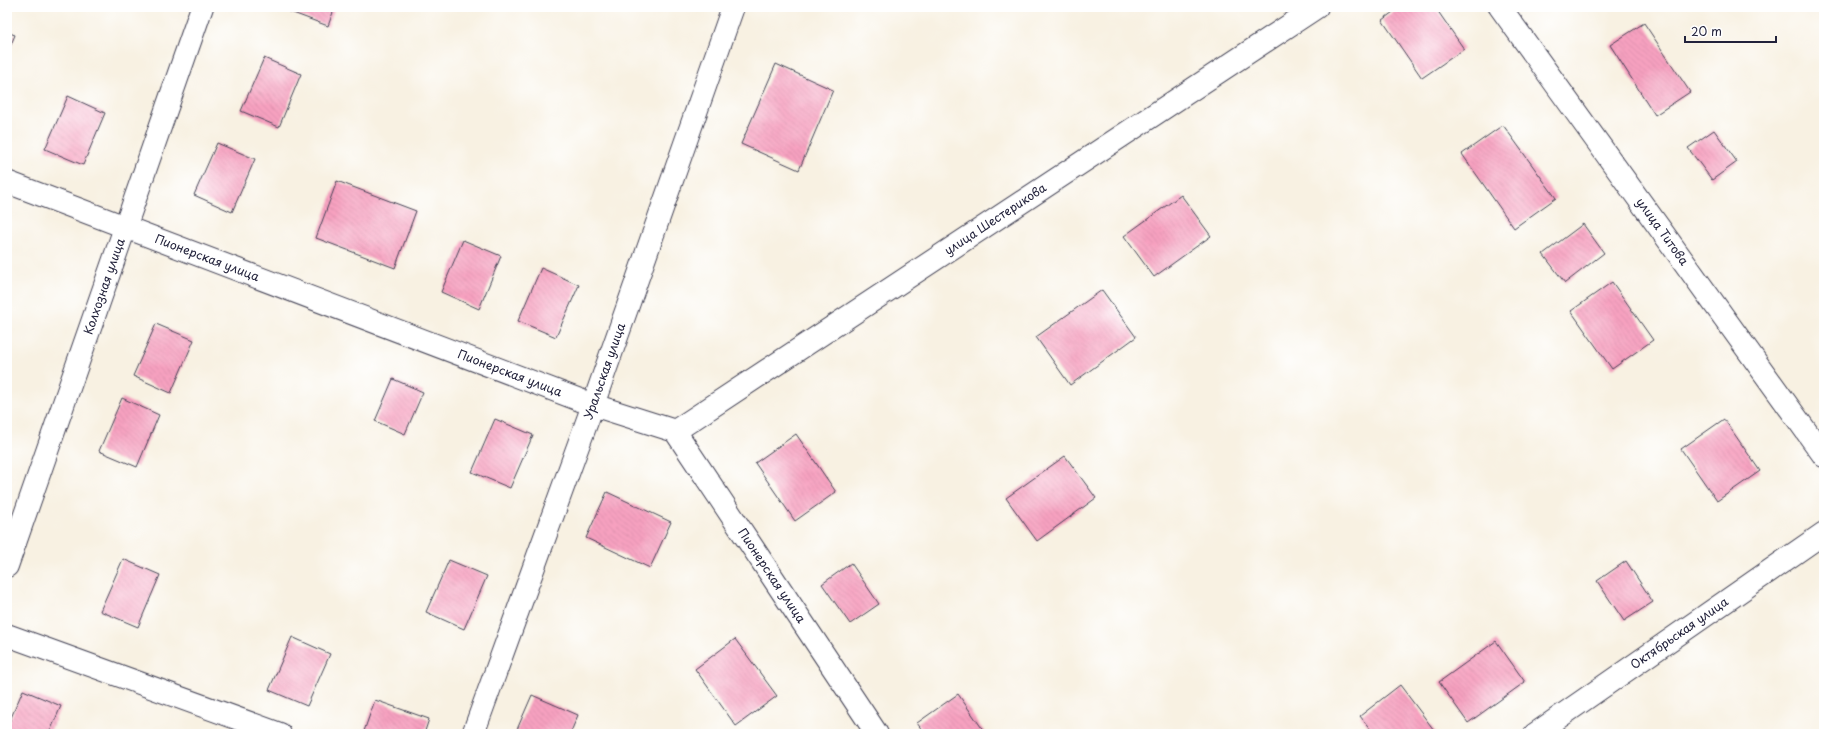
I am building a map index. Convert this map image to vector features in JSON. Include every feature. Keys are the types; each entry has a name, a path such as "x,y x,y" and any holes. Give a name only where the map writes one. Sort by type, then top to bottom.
{"street":[{"name":"Колхозная улица","path":"7,566 202,7"},
{"name":"Уральская улица","path":"472,734 593,405 733,7"},
{"name":"улица Шестерикова","path":"675,431 1317,7"},
{"name":"улица Титова","path":"1500,7 1824,456"},
{"name":"Пионерская улица","path":"7,182 126,226 593,405 675,431 877,734"},
{"name":"Октябрьская улица","path":"1534,734 1824,532"},
{"path":"7,635 280,734"}],"building":[{"path":"277,7 335,7 328,26"},
{"path":"1400,7 1435,7 1464,49 1422,78 1382,20"},
{"path":"1644,23 1690,92 1655,115 1610,45"},
{"path":"7,32 15,35 7,54"},
{"path":"264,58 301,74 279,127 241,111"},
{"path":"776,64 833,90 799,170 741,144"},
{"path":"68,96 105,113 83,165 45,149"},
{"path":"1503,125 1556,198 1514,228 1462,154"},
{"path":"1714,130 1737,162 1712,180 1688,148"},
{"path":"217,143 255,159 232,212 194,195"},
{"path":"337,181 416,211 395,268 316,238"},
{"path":"1181,195 1211,236 1154,277 1124,236"},
{"path":"1583,224 1604,253 1565,283 1543,254"},
{"path":"463,240 501,256 479,309 441,292"},
{"path":"541,268 579,285 556,337 518,321"},
{"path":"1612,282 1653,340 1612,369 1571,311"},
{"path":"1102,290 1136,337 1070,385 1036,337"},
{"path":"156,324 194,340 171,393 133,376"},
{"path":"393,379 423,392 405,434 375,421"},
{"path":"122,398 159,415 137,467 99,451"},
{"path":"495,419 533,435 510,488 472,472"},
{"path":"1724,419 1760,471 1717,501 1681,449"},
{"path":"796,434 836,492 795,521 755,463"},
{"path":"1065,456 1096,498 1037,541 1006,498"},
{"path":"607,492 671,522 650,568 586,538"},
{"path":"123,559 160,575 138,627 100,611"},
{"path":"449,560 487,576 464,629 426,612"},
{"path":"1626,561 1653,602 1624,621 1597,581"},
{"path":"851,563 879,604 850,624 822,584"},
{"path":"292,637 330,654 307,706 269,690"},
{"path":"735,639 777,696 736,726 695,669"},
{"path":"1496,641 1525,682 1468,723 1439,682"},
{"path":"1400,685 1437,734 1374,734 1360,716"},
{"path":"23,690 61,706 49,734 7,734 7,727"},
{"path":"958,694 986,734 925,734 917,723"},
{"path":"532,695 578,715 570,734 515,734"},
{"path":"375,700 429,719 424,734 363,734"}]}
